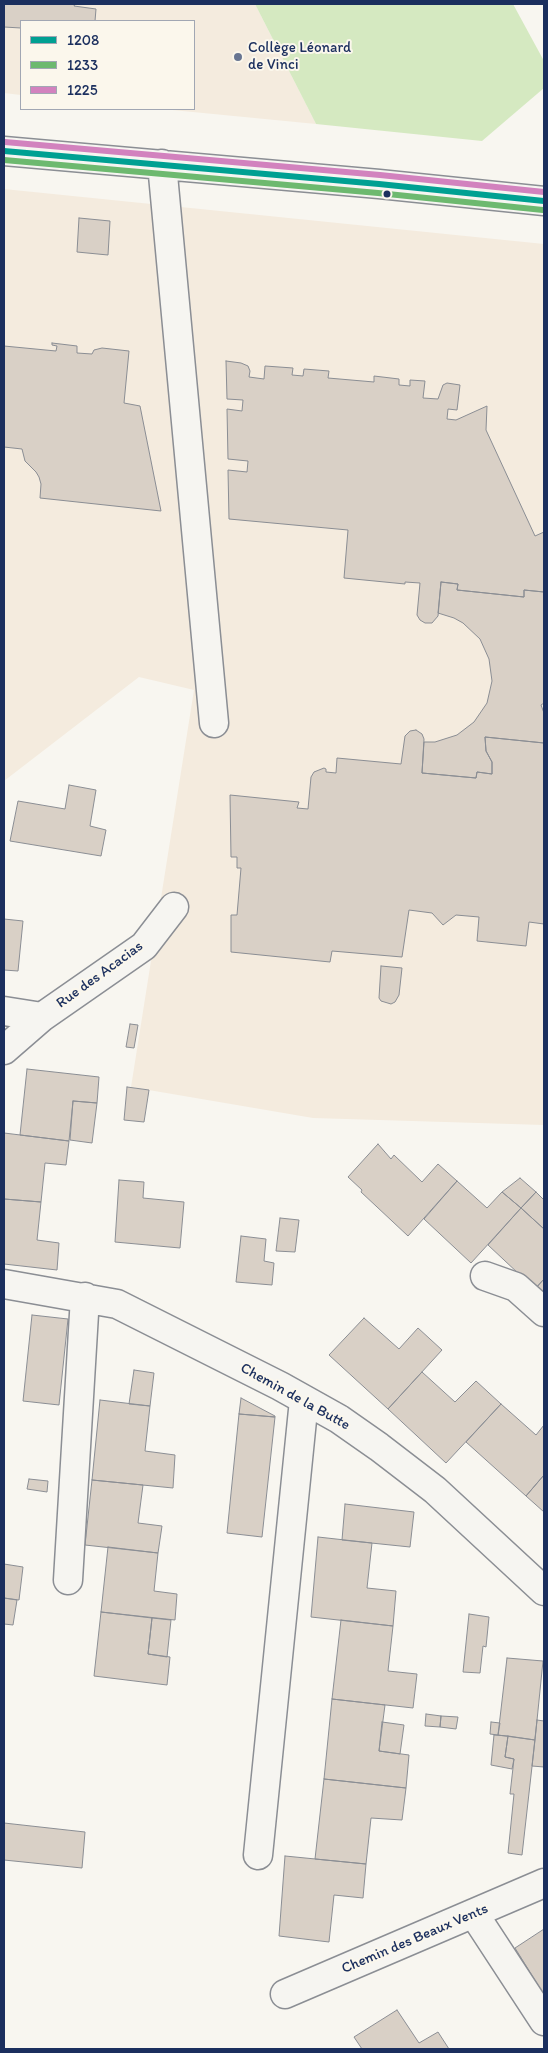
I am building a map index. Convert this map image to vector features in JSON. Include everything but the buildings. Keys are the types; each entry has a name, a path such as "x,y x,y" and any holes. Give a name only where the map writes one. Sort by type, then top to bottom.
{"street":[{"path":"4,151 162,164 544,201"},
{"path":"162,164 214,723"},
{"name":"Rue des Acacias","path":"4,1050 42,1017 144,946 174,907"},
{"name":"Rue des Acacias","path":"4,1011 42,1017"},
{"path":"485,1276 516,1287 544,1312"},
{"name":"Chemin de la Butte","path":"4,1284 117,1304 280,1386 339,1420 379,1447 435,1490 544,1591"},
{"path":"68,1580 85,1297"},
{"path":"258,1856 304,1400"},
{"name":"Chemin des Beaux Vents","path":"285,1994 544,1883"},
{"path":"474,1914 544,2021"}],"shaded area":[{"name":"Collège Léonard de Vinci","path":"4,4 255,4 316,124 172,110 195,110 195,20 20,20 20,95 4,93"},
{"path":"4,189 544,244 544,1125 313,1118 131,1087 194,690 139,677 4,781"}],"green space":[{"path":"255,4 513,4 544,61 544,88 482,141 316,124"}],"transit line":[{"name":"1225","path":"5,142 380,175 544,192"},
{"name":"1208","path":"4,151 379,184 544,201"},
{"name":"1233","path":"4,160 378,193 543,210"}],"place":[{"name":"Collège Léonard de Vinci","path":"238,57"}]}
